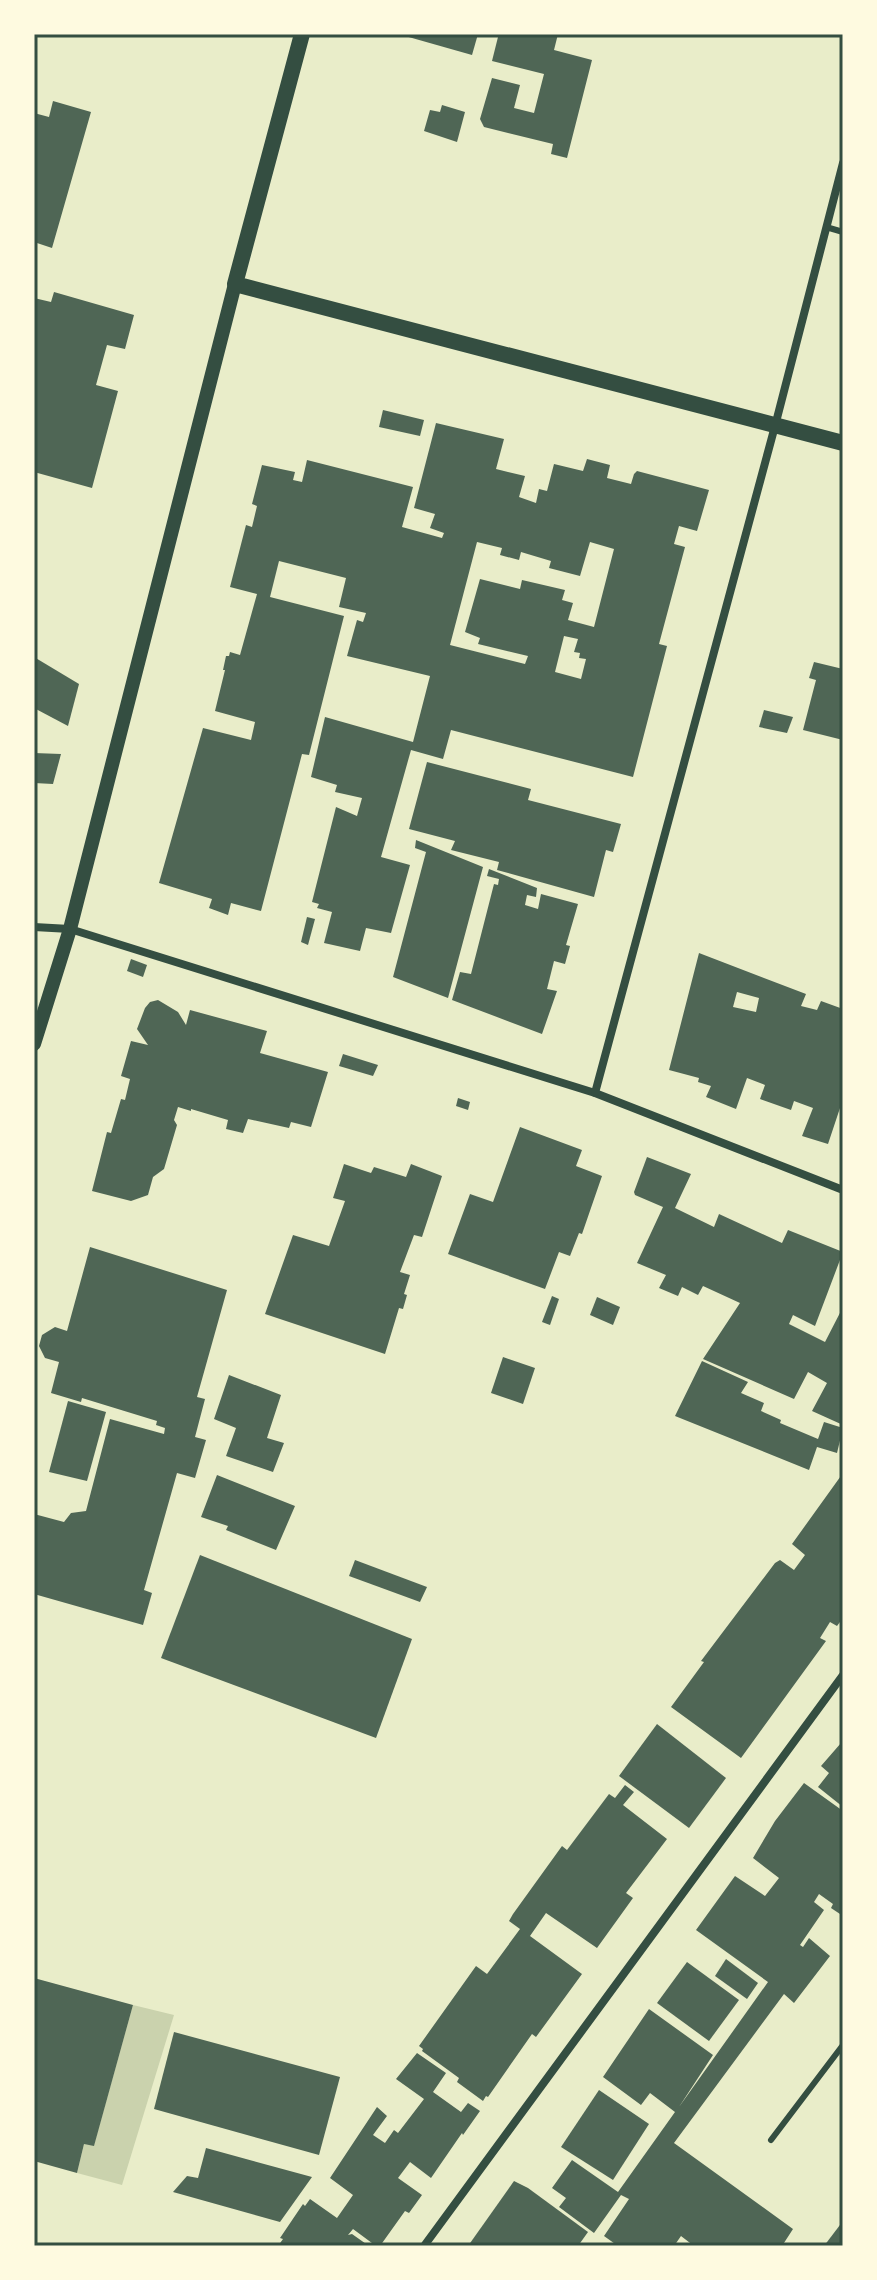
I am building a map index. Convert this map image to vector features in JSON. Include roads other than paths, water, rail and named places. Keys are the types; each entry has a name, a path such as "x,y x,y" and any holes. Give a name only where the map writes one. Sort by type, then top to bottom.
{"main road":[{"path":"302,34 235,284 843,443"}],"street":[{"path":"595,1093 843,163"},
{"path":"34,1044 70,929 235,284"},
{"path":"34,927 70,929 595,1093 843,1190"},
{"path":"424,2246 843,1675"}],"lane":[{"path":"826,227 843,232"},
{"path":"771,2140 843,2045"}]}
